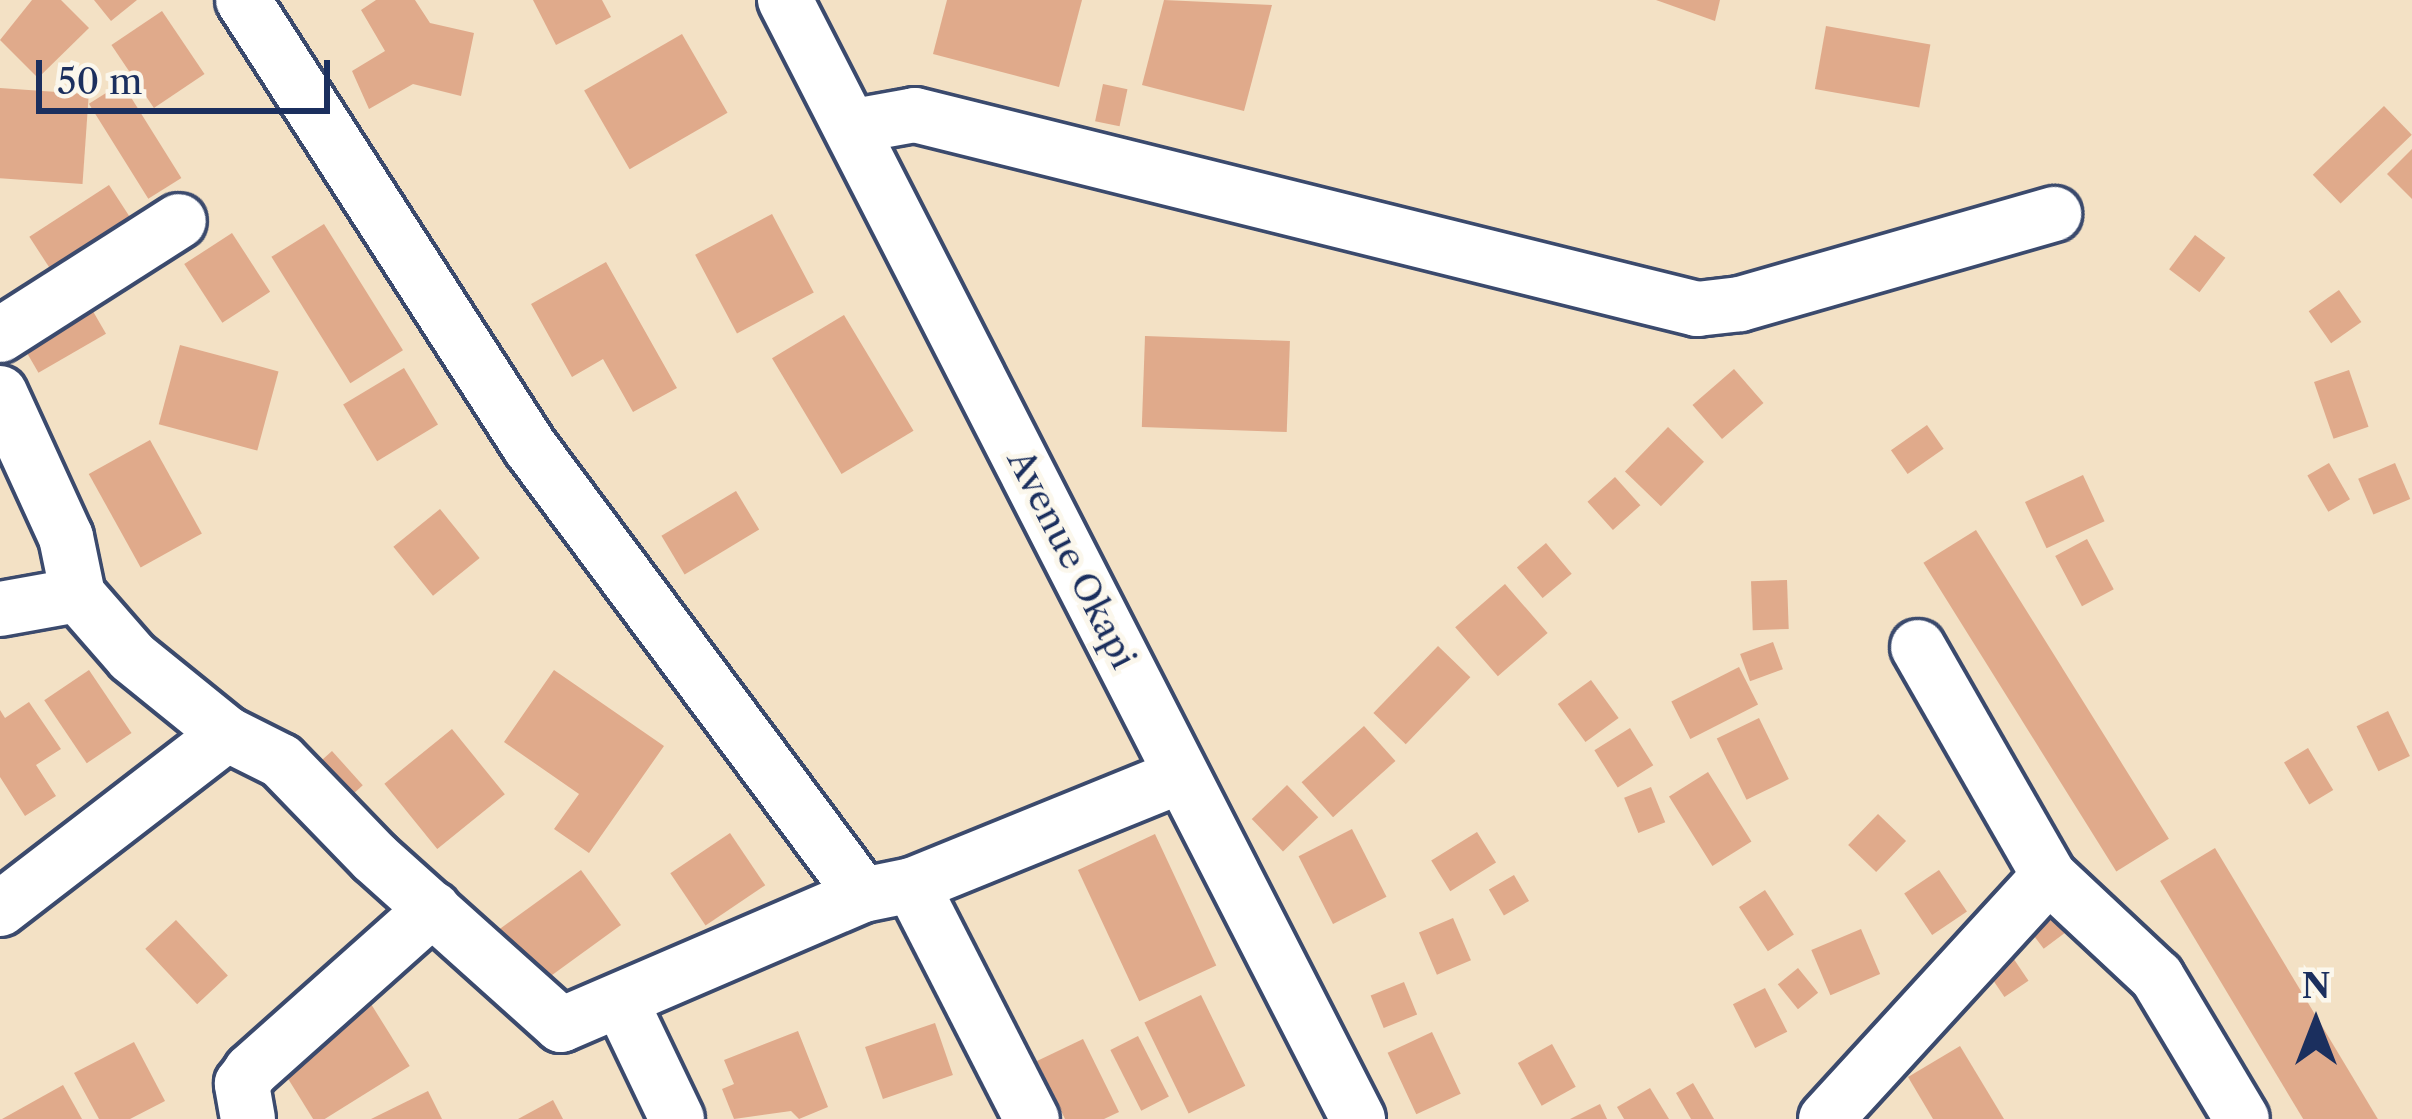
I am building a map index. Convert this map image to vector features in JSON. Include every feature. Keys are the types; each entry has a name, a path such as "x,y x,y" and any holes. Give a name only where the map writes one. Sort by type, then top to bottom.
{"street":[{"path":"243,0 530,447 887,890 1032,1119"},
{"name":"Avenue Okapi","path":"785,0 854,126 1358,1119"},
{"path":"854,126 915,115 1697,308 1740,304 2054,214"},
{"path":"0,335 179,221"},
{"path":"0,393 66,537 78,595 132,658 227,734 281,760 549,1021 575,1025 887,890 1180,776"},
{"path":"0,609 78,595"},
{"path":"1918,647 2049,876 2157,976 2242,1119"},
{"path":"0,909 227,734"},
{"path":"1826,1119 2049,876"},
{"path":"248,1119 242,1084 251,1071 433,909"},
{"path":"622,1004 677,1119"}],"building":[{"path":"32,0 61,0 89,28 38,78 0,40"},
{"path":"94,0 137,0 111,21"},
{"path":"376,0 415,0 430,23 474,33 461,96 413,84 369,109 352,71 385,51 361,10"},
{"path":"533,0 602,0 611,17 556,45"},
{"path":"947,0 1082,0 1059,87 933,54"},
{"path":"1164,0 1272,5 1244,111 1142,85"},
{"path":"1656,0 1720,0 1715,21"},
{"path":"162,11 204,74 154,108 111,45"},
{"path":"1826,26 1930,44 1919,107 1815,89"},
{"path":"682,34 728,113 630,169 584,90"},
{"path":"122,83 181,178 148,199 89,104"},
{"path":"1103,84 1127,89 1120,126 1095,121"},
{"path":"0,88 89,94 83,184 0,178"},
{"path":"2384,106 2412,135 2341,204 2313,175"},
{"path":"2412,149 2412,199 2387,174"},
{"path":"109,185 134,224 54,275 29,237"},
{"path":"772,214 814,293 737,333 695,255"},
{"path":"324,224 403,350 350,383 271,257"},
{"path":"232,233 270,292 222,323 184,264"},
{"path":"2195,235 2225,258 2199,292 2169,269"},
{"path":"606,262 677,388 633,412 603,359 572,377 531,304"},
{"path":"2339,290 2361,322 2331,343 2309,311"},
{"path":"83,294 106,334 38,373 15,333"},
{"path":"844,315 914,431 842,474 772,358"},
{"path":"1145,336 1290,341 1287,432 1142,427"},
{"path":"180,345 279,371 257,451 159,424"},
{"path":"404,368 438,425 377,461 343,405"},
{"path":"1734,369 1764,403 1722,439 1692,405"},
{"path":"2349,370 2369,427 2334,439 2314,382"},
{"path":"1927,425 1944,449 1908,474 1891,450"},
{"path":"1668,427 1704,462 1661,506 1625,472"},
{"path":"150,440 202,534 141,568 89,474"},
{"path":"2329,463 2350,499 2328,512 2307,476"},
{"path":"2395,463 2410,499 2373,515 2358,479"},
{"path":"2083,475 2105,521 2047,548 2025,502"},
{"path":"1615,477 1640,505 1613,530 1588,502"},
{"path":"736,491 759,530 685,574 661,536"},
{"path":"440,509 480,558 433,596 393,547"},
{"path":"1976,530 2169,839 2116,872 1923,563"},
{"path":"2087,539 2114,589 2082,606 2055,556"},
{"path":"1546,543 1572,574 1543,598 1517,567"},
{"path":"1787,580 1789,629 1753,630 1751,581"},
{"path":"1505,584 1548,633 1498,676 1455,627"},
{"path":"1773,642 1783,669 1750,681 1740,654"},
{"path":"1438,646 1470,677 1406,744 1373,713"},
{"path":"1739,667 1758,704 1690,739 1671,702"},
{"path":"89,670 131,733 87,763 44,700"},
{"path":"554,670 664,746 589,853 554,829 579,794 504,742"},
{"path":"1591,680 1619,718 1585,742 1558,704"},
{"path":"29,702 61,749 36,765 56,796 25,816 0,777 0,710 5,718"},
{"path":"2388,711 2410,756 2378,771 2357,726"},
{"path":"1759,718 1789,779 1747,800 1717,739"},
{"path":"1364,726 1395,761 1333,817 1302,782"},
{"path":"1630,728 1653,765 1618,788 1594,750"},
{"path":"452,729 505,794 437,849 384,784"},
{"path":"2308,748 2333,790 2309,804 2284,762"},
{"path":"332,751 363,785 340,806 309,772"},
{"path":"1708,772 1751,842 1712,866 1669,796"},
{"path":"1287,785 1318,817 1283,851 1252,819"},
{"path":"1651,787 1665,822 1638,833 1624,798"},
{"path":"1878,814 1906,841 1876,872 1848,845"},
{"path":"1352,829 1387,897 1333,924 1299,856"},
{"path":"1477,832 1496,863 1450,891 1431,861"},
{"path":"730,833 765,885 706,925 670,873"},
{"path":"1155,834 1216,965 1139,1001 1078,870"},
{"path":"2215,848 2378,1119 2303,1119 2160,881"},
{"path":"581,870 621,925 538,986 498,931"},
{"path":"1939,870 1967,911 1932,935 1904,893"},
{"path":"1514,875 1529,901 1504,915 1489,890"},
{"path":"1765,890 1794,934 1768,951 1739,907"},
{"path":"2049,901 2070,929 2044,949 2023,921"},
{"path":"1453,918 1471,960 1437,975 1419,932"},
{"path":"176,920 228,976 197,1004 145,949"},
{"path":"1861,929 1880,974 1830,995 1811,950"},
{"path":"2005,946 2028,981 2004,997 1981,962"},
{"path":"1798,968 1818,993 1798,1009 1778,984"},
{"path":"1404,982 1417,1014 1384,1028 1371,995"},
{"path":"1765,988 1787,1032 1755,1048 1733,1004"},
{"path":"1201,995 1245,1086 1189,1113 1144,1023"},
{"path":"371,1004 410,1066 325,1119 313,1119 278,1062"},
{"path":"935,1023 953,1075 883,1099 865,1047"},
{"path":"798,1031 828,1107 799,1119 791,1111 734,1119 722,1089 734,1084 724,1060"},
{"path":"1432,1032 1461,1094 1416,1114 1388,1053"},
{"path":"1138,1036 1169,1097 1141,1111 1110,1050"},
{"path":"1083,1039 1119,1112 1104,1119 1065,1119 1037,1061"},
{"path":"134,1042 165,1101 130,1119 99,1119 74,1073"},
{"path":"1552,1044 1576,1087 1542,1106 1518,1063"},
{"path":"1960,1046 2004,1119 1933,1119 1908,1077"},
{"path":"1693,1083 1714,1119 1691,1119 1676,1093"},
{"path":"63,1085 82,1119 2,1119"},
{"path":"1650,1088 1669,1119 1624,1119 1617,1107"},
{"path":"428,1091 442,1119 371,1119"},
{"path":"553,1100 563,1119 518,1119"},
{"path":"1600,1104 1607,1119 1570,1119"}]}
